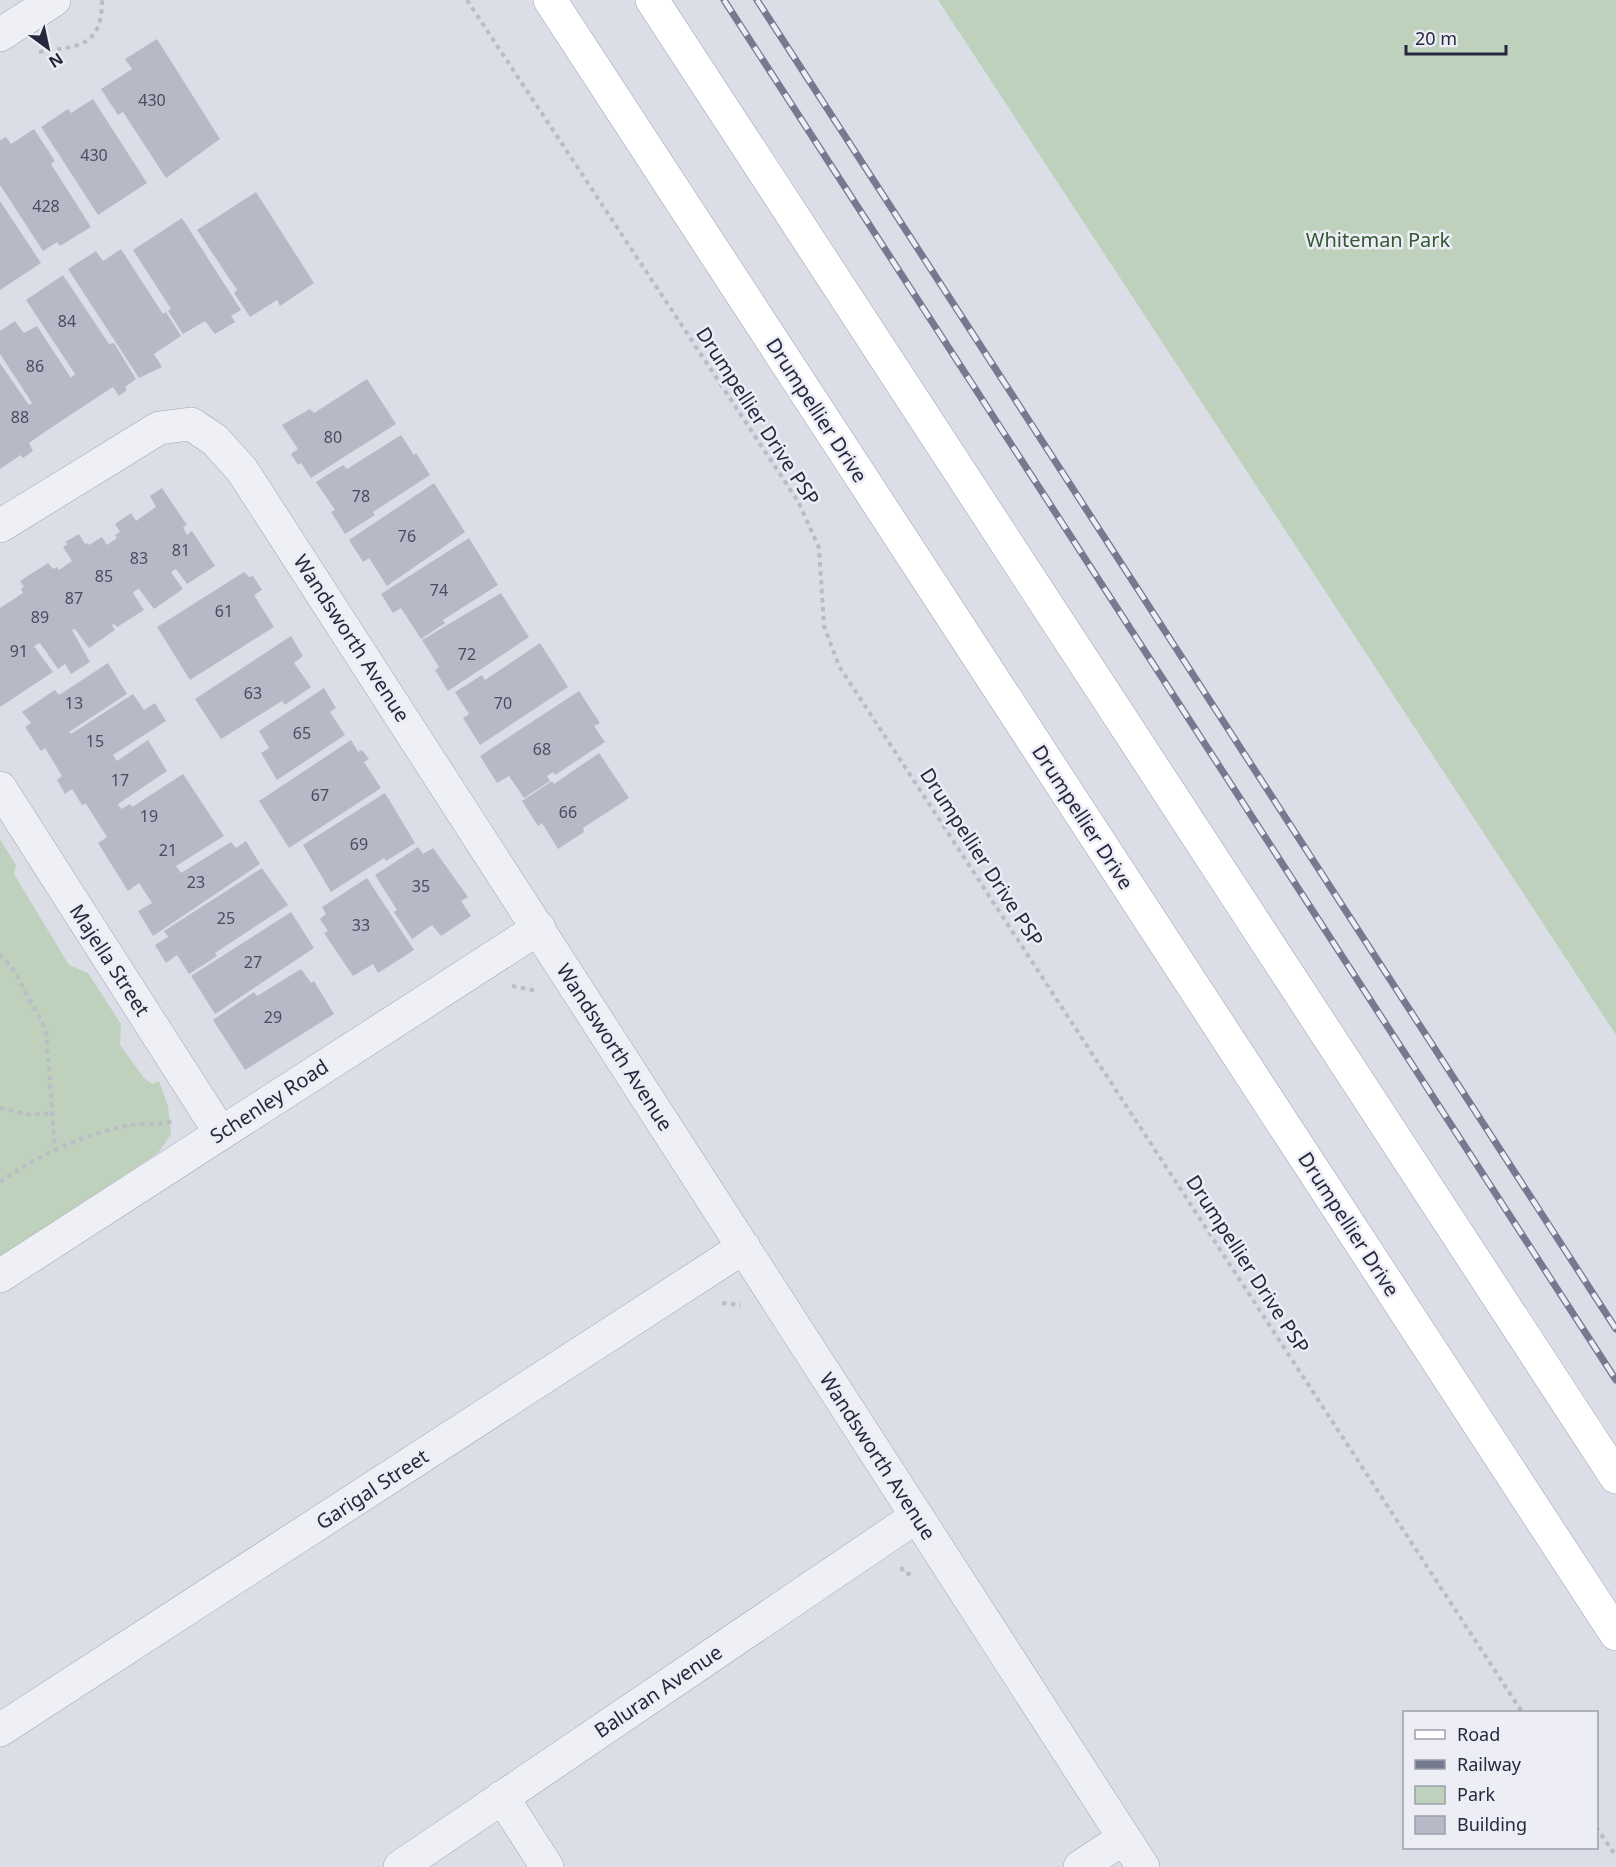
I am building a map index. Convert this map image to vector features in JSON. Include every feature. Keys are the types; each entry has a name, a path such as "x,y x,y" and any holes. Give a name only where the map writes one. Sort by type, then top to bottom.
{"main road":[{"name":"Drumpellier Drive","path":"550,0 1616,1634"},
{"path":"652,0 1616,1477"}],"street":[{"path":"0,35 54,0"},
{"name":"Wandsworth Avenue","path":"0,526 159,428 191,424 215,440 242,470 1143,1867"},
{"name":"Majella Street","path":"0,788 220,1132"},
{"name":"Schenley Road","path":"0,1276 539,928"},
{"name":"Garigal Street","path":"0,1730 744,1247"},
{"name":"Baluran Avenue","path":"400,1867 917,1516"},
{"path":"502,1797 547,1867"},
{"path":"1080,1867 1124,1838"}],"path":[{"path":"32,53 76,48 89,40 100,26 102,0"},
{"name":"Drumpellier Drive PSP","path":"467,0 804,513 819,548 824,626 839,666 1521,1711"},
{"path":"0,954 13,969 46,1030 55,1150"},
{"path":"500,984 544,993"},
{"path":"0,1108 31,1115 51,1113"},
{"path":"0,1182 55,1150 130,1125 172,1122"},
{"path":"1598,1830 1616,1856"}],"green space":[{"name":"Whiteman Park","path":"938,0 1616,0 1616,1035"},
{"path":"0,839 16,865 14,874 69,965 88,973 121,1024 120,1045 144,1078 152,1084 159,1081 168,1106 171,1134 158,1153 0,1257"}],"building":[{"path":"157,39 220,139 166,178 123,112 118,115 101,89 132,69 125,59"},
{"path":"93,99 147,183 98,215 41,127 68,109 71,113"},
{"path":"34,129 55,161 51,164 91,227 60,246 57,242 43,251 0,185 0,140 6,137 11,144"},
{"path":"256,192 314,283 280,306 277,300 250,317 234,293 237,290 197,230"},
{"path":"0,201 41,263 0,290"},
{"path":"182,218 241,310 231,316 235,322 215,334 205,321 183,334 168,311 171,309 133,250"},
{"path":"121,249 163,314 166,312 181,336 154,354 162,367 139,378 68,269 96,251 103,261"},
{"path":"63,275 109,344 114,343 136,379 125,387 127,390 119,396 113,387 49,429 29,443 33,451 23,458 21,455 0,469 0,363 29,405 32,403 0,354 0,331 15,321 24,333 37,326 71,378 75,374 26,300"},
{"path":"367,379 396,424 311,478 301,463 298,465 291,454 298,449 282,425 310,409 314,413"},
{"path":"401,435 430,475 373,512 375,515 345,534 331,512 335,510 316,482 343,465 347,469"},
{"path":"434,483 465,532 387,586 369,558 363,562 349,540"},
{"path":"162,488 187,525 183,527 187,535 192,531 215,566 187,584 176,569 171,572 183,589 154,609 139,589 136,590 133,593 144,610 117,627 112,625 115,630 89,648 75,629 72,630 90,662 71,674 65,664 58,669 40,643 34,646 53,672 0,707 0,608 23,593 21,589 24,587 20,581 48,563 53,569 57,567 59,570 72,561 63,547 68,544 65,542 79,534 85,544 89,545 102,537 107,545 117,538 115,535 120,532 115,524 131,513 136,521 156,507 150,496"},
{"path":"469,538 498,585 443,620 445,623 421,639 401,608 393,613 381,594"},
{"path":"244,572 249,577 253,576 262,590 254,595 274,627 190,680 157,627"},
{"path":"501,593 529,637 448,691 435,670 439,667 422,640"},
{"path":"291,636 303,656 294,663 311,687 285,705 282,701 221,739 195,699"},
{"path":"540,643 568,687 480,745 463,718 469,714 455,692 482,675 485,680"},
{"path":"108,663 127,694 69,732 71,734 133,694 144,710 155,703 166,721 113,755 117,761 148,740 167,771 118,804 121,809 130,804 132,807 183,774 224,836 176,866 181,873 231,842 236,848 246,841 260,864 153,936 138,911 152,903 139,883 128,891 98,843 107,837 86,804 82,805 72,789 65,794 57,780 62,776 45,748 41,751 25,727 31,723 22,712 55,690 59,695"},
{"path":"324,688 336,708 330,712 345,735 277,780 261,753 269,748 259,731"},
{"path":"579,691 600,723 594,726 605,742 555,775 553,772 547,776 550,781 524,798 509,776 497,783 480,756"},
{"path":"351,740 358,752 362,750 369,759 364,762 381,788 289,848 259,801"},
{"path":"599,753 629,798 583,828 584,832 558,849 542,823 538,826 522,801 552,781 554,784"},
{"path":"385,793 415,843 386,861 384,858 331,892 303,845"},
{"path":"418,847 423,854 433,848 468,897 461,901 471,916 441,936 432,925 412,939 394,912 397,910 375,875"},
{"path":"262,868 288,905 215,953 217,956 189,974 177,955 166,963 155,945 168,937 164,931"},
{"path":"367,878 414,950 378,973 373,964 353,976 324,933 328,931 320,919 326,914 322,907"},
{"path":"291,912 314,948 215,1014 191,976"},
{"path":"301,969 311,983 314,981 334,1014 245,1070 213,1020 254,992 257,996"}],"railway":[{"path":"724,0 1616,1380"},
{"path":"757,0 1616,1329"}]}
